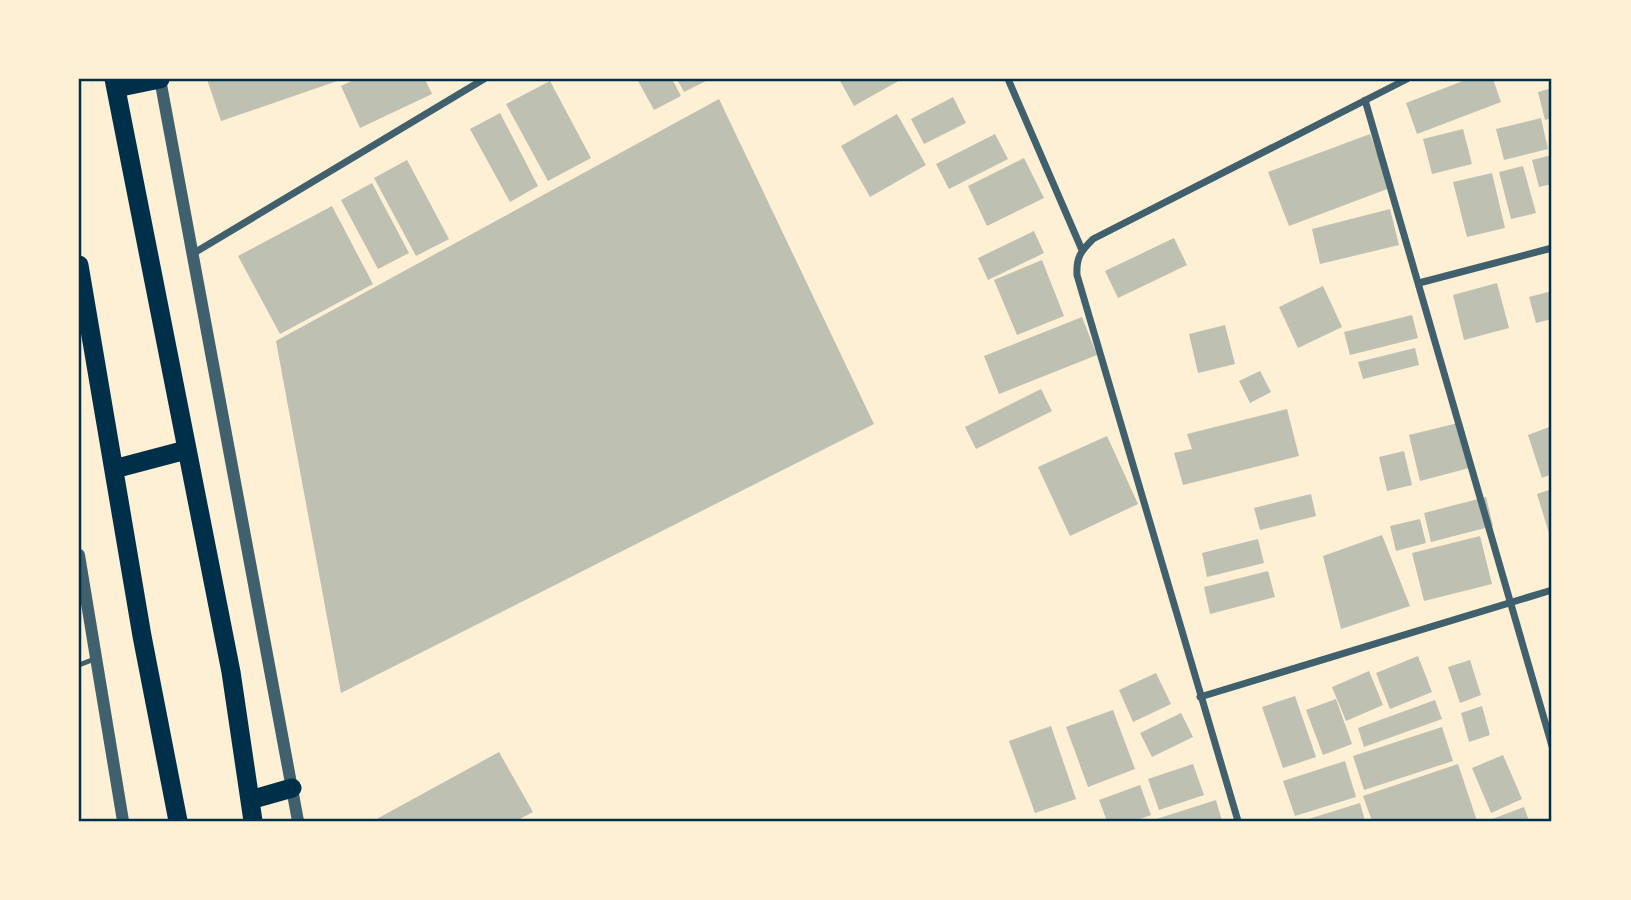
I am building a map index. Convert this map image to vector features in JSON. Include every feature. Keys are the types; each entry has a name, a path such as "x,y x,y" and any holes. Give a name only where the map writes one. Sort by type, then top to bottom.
{"highway":[{"path":"160,79 115,83 231,672 253,821"},
{"path":"79,265 142,636 178,821"},
{"path":"114,469 186,450"},
{"path":"250,800 292,788"}],"street":[{"path":"160,79 298,821"},
{"path":"194,253 484,79"},
{"path":"1008,79 1082,250"},
{"path":"1238,821 1077,275 1076,260 1093,239 1407,79"},
{"path":"1365,100 1552,746"},
{"path":"1419,283 1552,248"},
{"path":"79,555 123,821"},
{"path":"1200,697 1552,590"}],"lane":[{"path":"79,665 97,658"}],"building":[{"path":"207,79 343,79 221,121"},
{"path":"356,79 425,79 432,94 360,128 341,86"},
{"path":"637,79 672,79 681,96 654,110"},
{"path":"677,79 710,79 684,92"},
{"path":"839,79 902,79 854,106"},
{"path":"1468,79 1493,79 1501,102 1417,134 1406,103"},
{"path":"550,81 591,158 548,181 506,104"},
{"path":"1552,88 1552,118 1545,120 1538,92"},
{"path":"953,97 966,123 924,144 911,119"},
{"path":"719,99 874,424 341,693 276,341"},
{"path":"500,113 538,186 510,202 470,129"},
{"path":"897,114 926,165 870,197 841,146"},
{"path":"1541,118 1548,149 1504,160 1496,129"},
{"path":"1463,129 1472,164 1432,174 1423,139"},
{"path":"995,134 1008,159 949,189 936,164"},
{"path":"1370,134 1390,188 1289,226 1268,172"},
{"path":"1552,155 1552,184 1539,187 1532,160"},
{"path":"1024,158 1044,198 987,226 968,186"},
{"path":"407,160 449,239 416,256 374,178"},
{"path":"1523,166 1536,213 1511,219 1499,172"},
{"path":"1492,173 1505,228 1467,237 1453,182"},
{"path":"372,183 409,253 378,269 341,200"},
{"path":"332,206 373,284 280,334 238,256"},
{"path":"1390,209 1399,245 1320,264 1312,229"},
{"path":"1034,231 1044,253 988,280 978,258"},
{"path":"1174,238 1187,265 1118,298 1105,271"},
{"path":"1042,260 1064,316 1017,335 994,280"},
{"path":"1497,283 1509,328 1464,340 1453,295"},
{"path":"1323,286 1342,327 1298,348 1279,307"},
{"path":"1552,291 1552,319 1536,323 1529,297"},
{"path":"1412,315 1418,338 1350,355 1344,332"},
{"path":"1082,317 1097,355 999,394 984,356"},
{"path":"1225,325 1235,364 1198,373 1189,334"},
{"path":"1415,348 1419,365 1363,379 1358,362"},
{"path":"1260,371 1271,392 1250,403 1239,381"},
{"path":"1041,389 1052,411 976,449 965,427"},
{"path":"1287,409 1299,456 1183,485 1174,453 1192,449 1187,434"},
{"path":"1462,422 1473,467 1420,481 1409,435"},
{"path":"1552,426 1552,474 1542,478 1528,435"},
{"path":"1107,436 1138,504 1070,536 1038,467"},
{"path":"1404,451 1412,485 1387,491 1379,457"},
{"path":"1552,489 1552,543 1537,494"},
{"path":"1311,494 1316,516 1260,530 1254,508"},
{"path":"1486,497 1493,526 1431,542 1424,513"},
{"path":"1420,519 1426,543 1396,551 1390,526"},
{"path":"1382,535 1410,606 1341,629 1323,556"},
{"path":"1480,536 1492,584 1424,601 1412,553"},
{"path":"1258,539 1264,563 1207,577 1202,553"},
{"path":"1268,571 1275,597 1210,614 1204,587"},
{"path":"1418,656 1432,692 1390,709 1376,673"},
{"path":"1470,660 1481,695 1460,703 1448,667"},
{"path":"1369,671 1383,705 1346,721 1332,687"},
{"path":"1156,673 1171,704 1133,722 1119,690"},
{"path":"1295,696 1316,757 1283,768 1262,707"},
{"path":"1336,699 1352,744 1323,755 1306,710"},
{"path":"1435,700 1442,719 1364,747 1358,728"},
{"path":"1482,706 1490,735 1469,742 1461,713"},
{"path":"1113,710 1135,769 1088,787 1066,727"},
{"path":"1181,713 1193,737 1152,757 1140,733"},
{"path":"1051,726 1076,799 1035,813 1009,741"},
{"path":"1442,727 1453,761 1364,790 1353,756"},
{"path":"499,752 533,812 516,821 373,821"},
{"path":"1503,755 1522,799 1491,813 1472,768"},
{"path":"1345,761 1356,797 1295,816 1283,781"},
{"path":"1193,764 1204,795 1159,810 1148,779"},
{"path":"1458,764 1477,821 1372,821 1363,796"},
{"path":"1140,785 1151,815 1134,821 1107,821 1099,800"},
{"path":"1216,800 1222,821 1150,821"},
{"path":"1360,803 1365,821 1302,821"},
{"path":"1524,807 1529,821 1487,821"}]}
